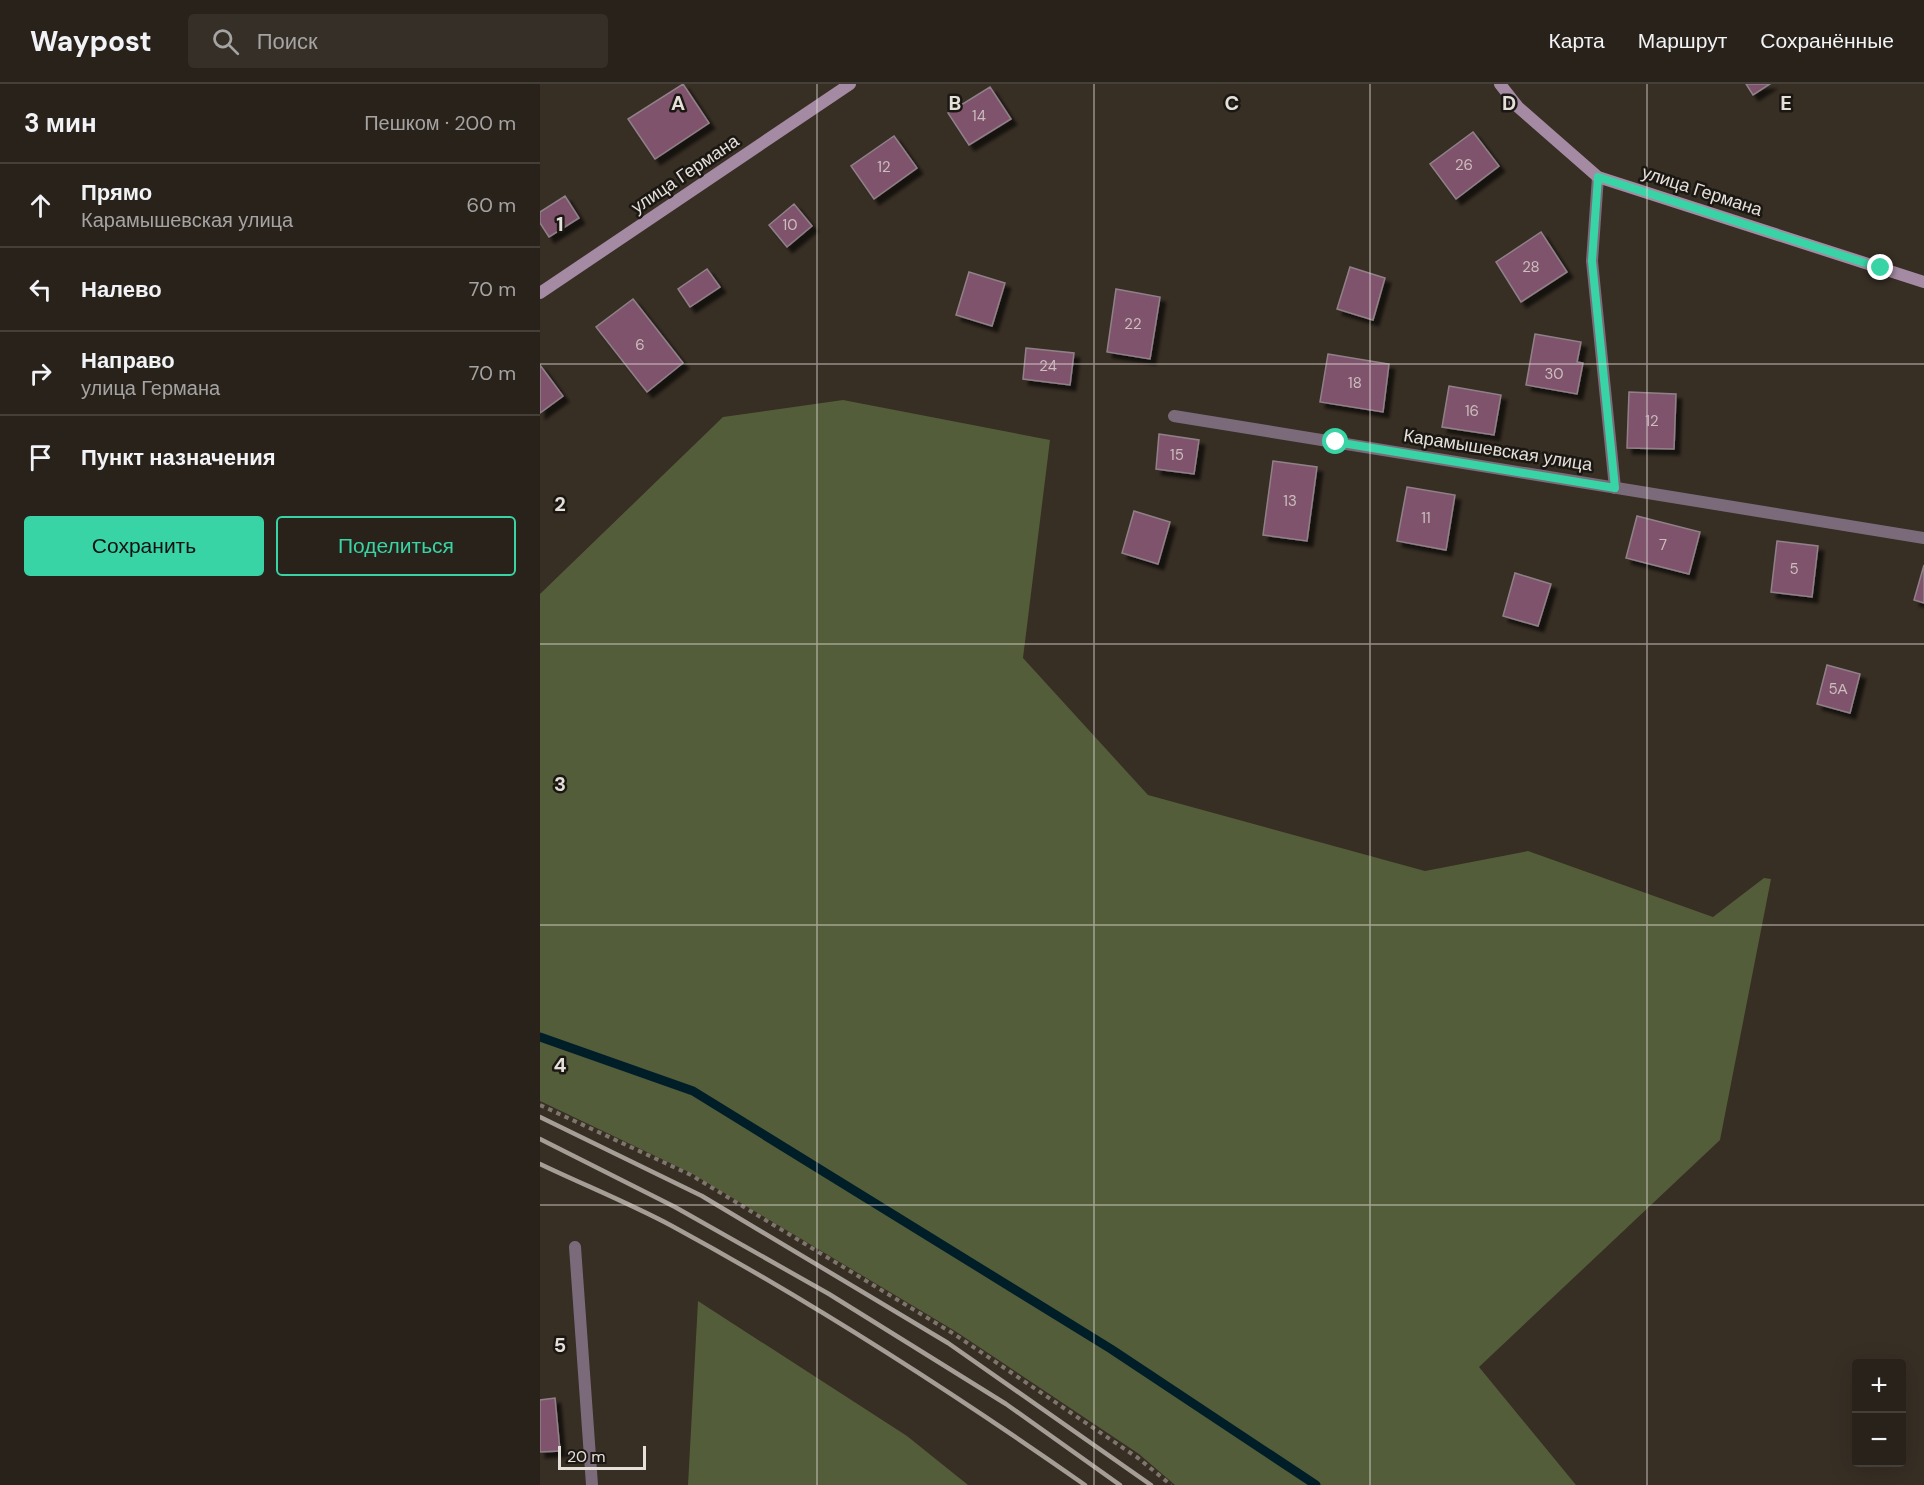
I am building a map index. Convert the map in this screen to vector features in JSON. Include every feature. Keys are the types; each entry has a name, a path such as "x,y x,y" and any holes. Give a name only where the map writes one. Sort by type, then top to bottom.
{"street":[{"name":"улица Германа","path":"540,293 850,84"},
{"name":"улица Германа","path":"1500,84 1518,107 1598,177 1924,282"},
{"path":"1598,177 1592,261 1615,488"},
{"name":"Карамышевская улица","path":"1173,416 1924,538"},
{"path":"575,1247 592,1485"}],"path":[{"path":"540,1105 691,1175 954,1334 1138,1458 1171,1485"}],"green space":[{"path":"843,400 1050,440 1023,658 1148,795 1425,871 1528,851 1713,917 1764,878 1771,879 1720,1140 1479,1367 1576,1485 1175,1485 1139,1454 955,1331 691,1173 540,1101 540,594 723,417"},
{"path":"698,1301 907,1436 968,1485 688,1485"}],"building":[{"path":"683,84 709,123 655,159 628,119"},
{"path":"1746,84 1770,84 1753,95"},
{"path":"990,87 1011,119 969,145 948,113"},
{"path":"1473,132 1499,166 1456,199 1430,164"},
{"path":"894,136 917,168 874,199 851,166"},
{"path":"565,196 579,218 549,237 540,223 540,212"},
{"path":"794,204 812,226 787,247 769,225"},
{"path":"1541,232 1567,272 1521,302 1496,262"},
{"path":"1350,267 1385,278 1373,320 1337,309"},
{"path":"707,269 720,287 690,307 678,289"},
{"path":"969,272 1005,283 992,326 956,315"},
{"path":"1116,289 1160,297 1150,359 1107,352"},
{"path":"633,299 683,363 647,392 596,327"},
{"path":"1535,334 1581,342 1577,362 1583,363 1577,394 1526,385"},
{"path":"1026,348 1074,353 1070,385 1023,379"},
{"path":"1328,354 1389,364 1383,412 1320,402"},
{"path":"540,365 563,396 540,413"},
{"path":"1449,386 1501,395 1494,435 1442,427"},
{"path":"1629,392 1676,394 1674,449 1627,448"},
{"path":"1159,434 1199,440 1194,474 1156,469"},
{"path":"1273,461 1317,467 1307,541 1263,535"},
{"path":"1407,487 1455,495 1446,550 1397,541"},
{"path":"1134,511 1170,522 1158,564 1122,553"},
{"path":"1637,516 1700,532 1689,574 1626,558"},
{"path":"1777,541 1818,546 1812,597 1771,592"},
{"path":"1924,565 1924,603 1914,600"},
{"path":"1515,573 1551,584 1538,626 1503,616"},
{"path":"1827,665 1860,674 1850,713 1817,704"},
{"path":"555,1398 560,1451 540,1452 540,1400"}],"waterway":[{"path":"540,1037 693,1091 1111,1349 1316,1485"}],"railway":[{"path":"540,1117 702,1196 948,1343 1151,1485"},
{"path":"540,1139 675,1207 829,1294 1006,1404 1120,1485"},
{"path":"540,1164 656,1218 778,1286 933,1382 1085,1485"}],"route":[{"path":"1336,442 1615,488 1592,261 1598,177 1881,268"}]}
